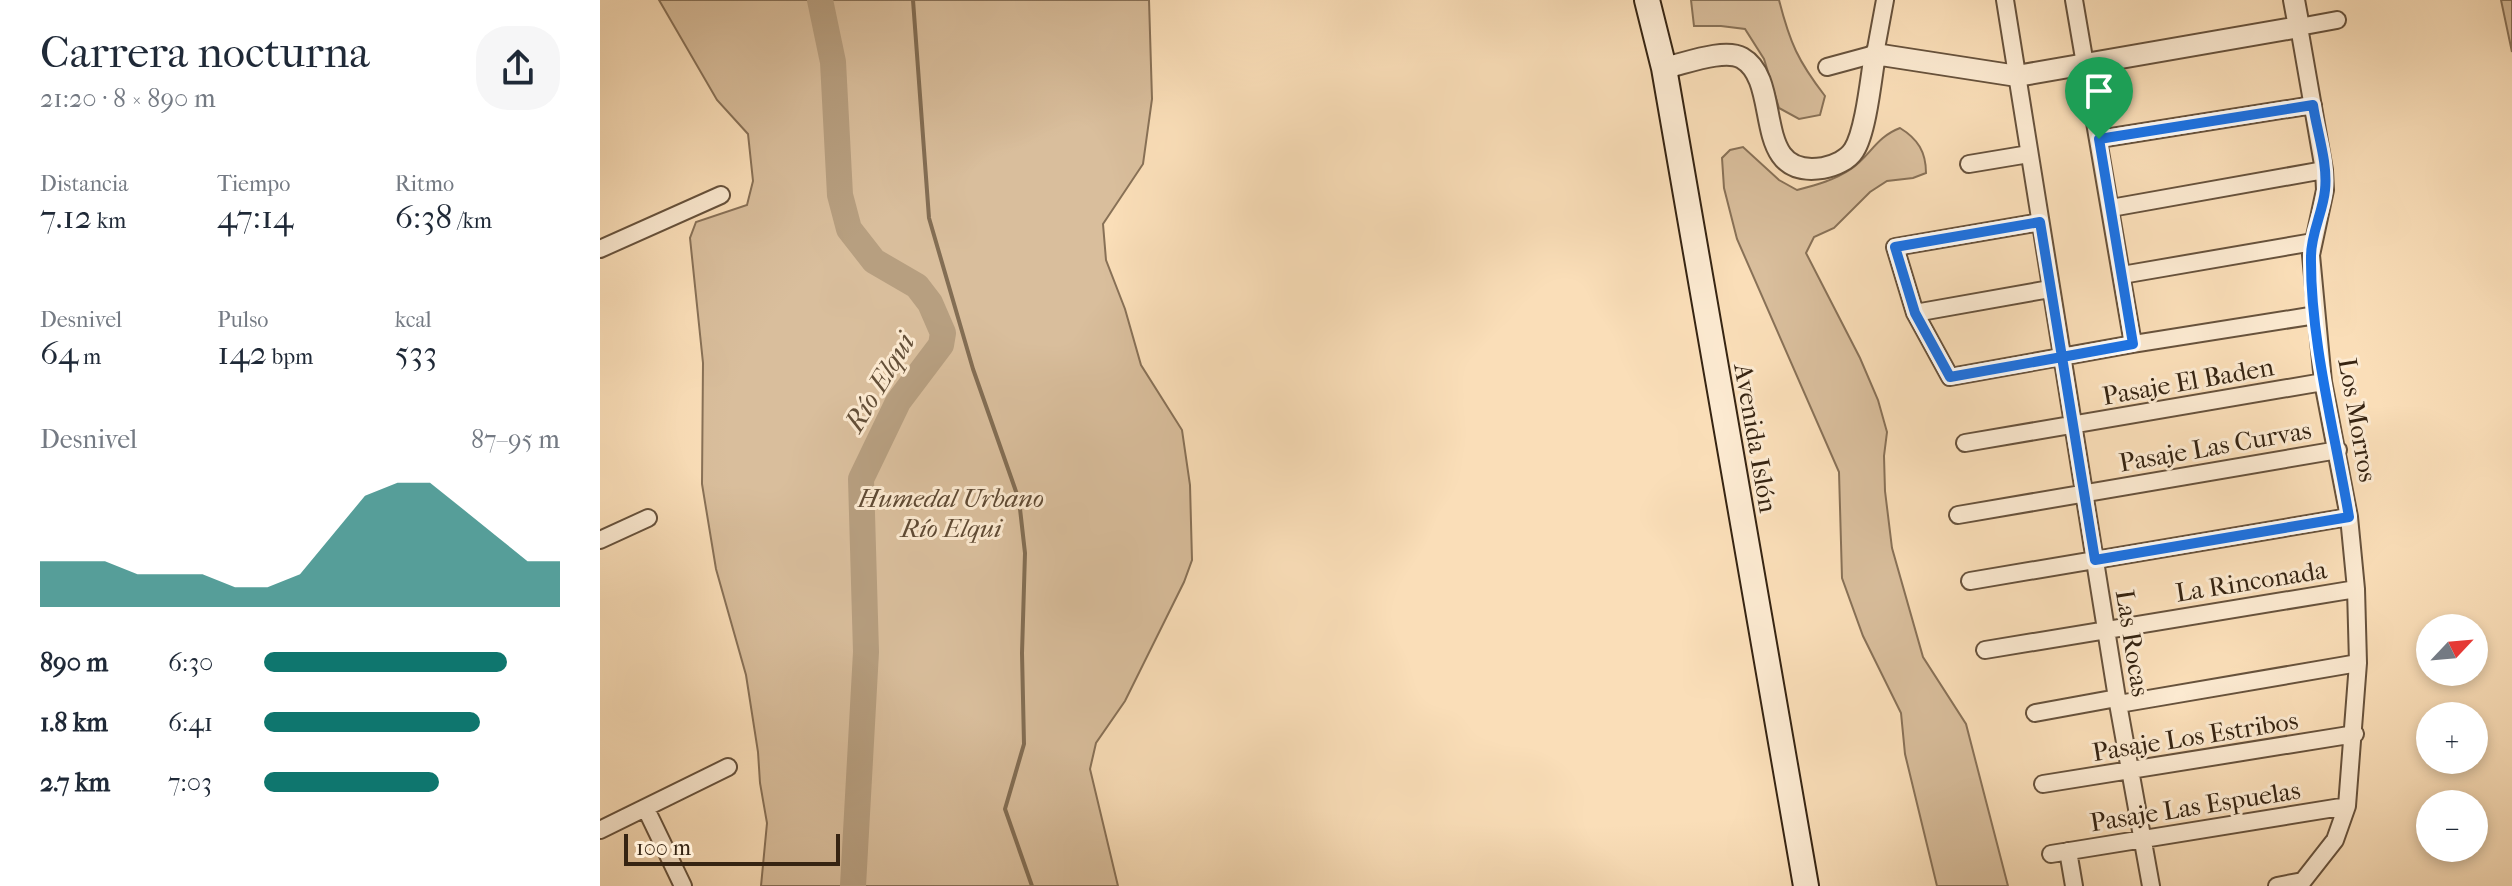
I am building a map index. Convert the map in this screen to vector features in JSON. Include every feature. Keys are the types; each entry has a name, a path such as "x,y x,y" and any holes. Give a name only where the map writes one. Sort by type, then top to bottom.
{"main road":[{"name":"Avenida Islón","path":"1647,0 1664,68 1806,886"}],"street":[{"path":"1664,68 1725,54 1746,60 1755,70 1761,86 1779,153 1788,162 1816,169 1844,161 1854,151 1860,137 1885,0"},
{"name":"Las Rocas","path":"2005,0 2106,630 2151,886"},
{"path":"2074,0 2133,344"},
{"name":"Los Morros","path":"2294,0 2324,170 2325,190 2311,255 2323,382 2349,517 2356,589 2358,663 2355,734 2347,806 2335,840 2301,884"},
{"path":"1827,67 1875,54 2017,76 2337,20"},
{"path":"2099,139 2313,105"},
{"path":"1969,164 2029,154"},
{"path":"2111,208 2324,170"},
{"path":"600,249 721,195"},
{"path":"2040,222 1895,247 1915,313 1950,377 2316,315"},
{"path":"2122,275 2313,242"},
{"path":"1915,313 2050,289"},
{"name":"Pasaje El Baden","path":"1965,443 2323,382"},
{"name":"Pasaje Las Curvas","path":"1958,515 2338,450"},
{"path":"1970,581 2349,517"},
{"path":"600,540 648,518"},
{"name":"La Rinconada","path":"1985,650 2356,589"},
{"path":"2035,713 2358,663"},
{"name":"Pasaje Los Estribos","path":"2043,784 2355,734"},
{"path":"600,830 728,767"},
{"name":"Pasaje Las Espuelas","path":"2051,854 2347,806"},
{"path":"646,809 683,886"},
{"path":"2068,851 2074,886"},
{"path":"2277,886 2301,884"}],"green space":[{"name":"Humedal Urbano Río Elqui","path":"659,0 1149,0 1152,99 1143,164 1103,224 1106,260 1125,309 1141,365 1182,430 1190,485 1192,560 1125,701 1096,743 1090,769 1118,886 761,886 767,823 758,752 746,675 716,569 702,484 703,363 690,238 696,222 747,205 753,181 748,134 717,100"},
{"path":"1691,0 1779,0 1796,51 1825,96 1820,115 1799,119 1779,108 1764,59 1745,29 1694,26"},
{"path":"2501,0 2512,0 2512,52"},
{"path":"1900,128 1920,147 1926,173 1887,181 1870,192 1834,228 1814,237 1806,253 1878,400 1887,432 1885,491 1892,548 1923,657 1966,724 2008,886 1937,886 1905,754 1901,713 1863,636 1842,578 1839,472 1737,239 1724,188 1722,158 1730,150 1743,147 1779,180 1797,190 1845,173 1885,136"}],"waterway":[{"name":"Río Elqui","path":"820,0 833,62 840,195 849,229 874,261 917,286 930,303 943,333 941,345 898,402 861,479 866,652 853,886"},
{"path":"913,0 929,218 973,369 1019,500 1025,553 1022,653 1024,744 1005,809 1032,886"}],"route":[{"path":"2099,139 2133,344 2062,357 2040,222 1895,247 1915,313 1950,377 2062,357 2095,560 2349,517 2323,382 2316,315 2311,255 2325,190 2313,105 2099,139"}]}
